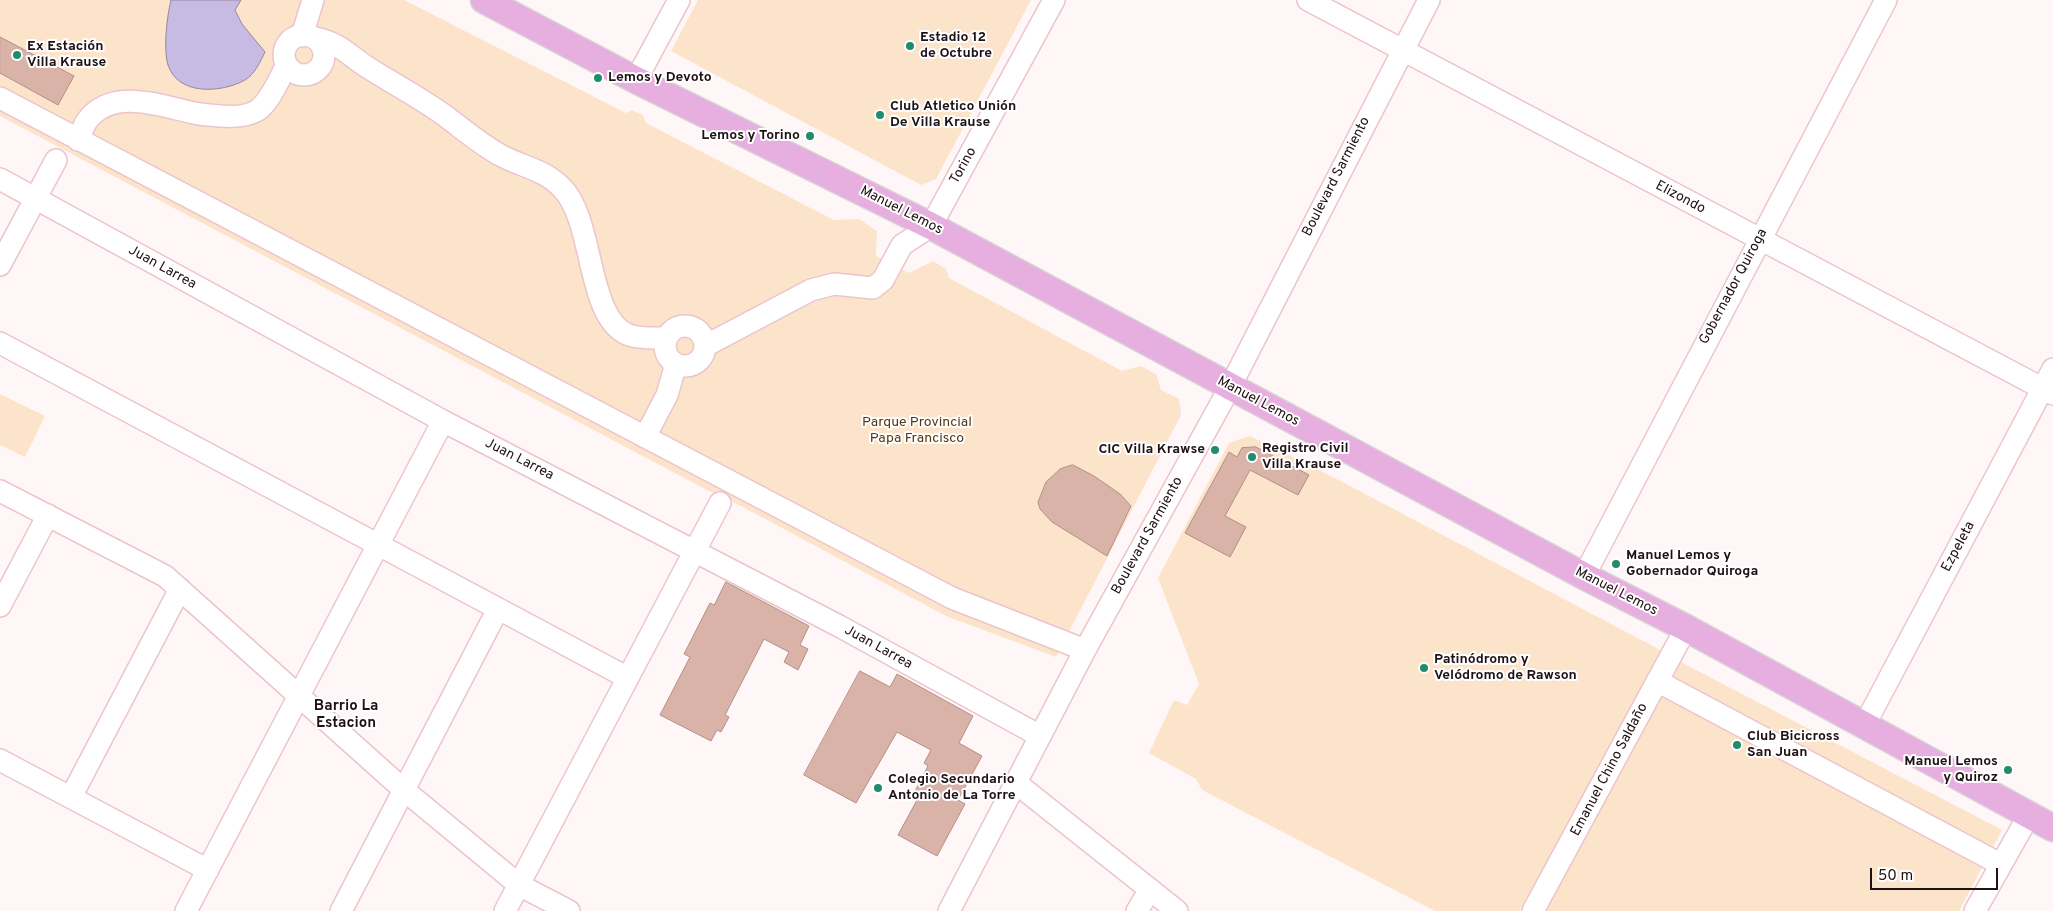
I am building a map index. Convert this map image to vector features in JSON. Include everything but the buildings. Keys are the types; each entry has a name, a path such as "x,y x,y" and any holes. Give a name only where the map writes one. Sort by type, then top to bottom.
{"main road":[{"name":"Manuel Lemos","path":"484,0 636,80 931,226 1584,576 1686,628 2053,828"}],"street":[{"path":"308,37 313,0"},
{"path":"636,80 679,0"},
{"name":"Torino","path":"931,226 1054,0"},
{"name":"Elizondo","path":"1308,0 1401,51 2048,391"},
{"name":"Boulevard Sarmiento","path":"949,911 1085,650 1230,386 1401,51 1429,0"},
{"name":"Gobernador Quiroga","path":"1584,576 1886,0"},
{"path":"308,37 323,49 324,56 320,68 314,73 301,75 290,70 285,60 286,48 290,42 308,37 338,45 355,59 444,114 503,156 536,169 550,177 563,189 574,204 581,222 598,292 612,322 620,331 628,335 666,338"},
{"path":"78,140 86,122 96,112 121,102 138,101 195,114 232,117 245,115 256,111 265,103 287,65"},
{"path":"0,98 952,598 1085,650"},
{"path":"0,265 56,160"},
{"name":"Juan Larrea","path":"0,179 443,421 839,626 1040,736"},
{"path":"705,346 700,333 689,326 676,328 666,338 665,344 667,355 676,364 688,365 700,359 705,346 811,290 834,284 874,288 883,280 902,245 931,226"},
{"path":"0,343 628,678"},
{"path":"645,438 666,395 676,364"},
{"name":"Ezpeleta","path":"1864,726 2048,391 2053,369"},
{"path":"186,911 443,421"},
{"path":"0,491 165,576 404,790 519,885 569,911"},
{"path":"505,911 720,503"},
{"path":"0,606 48,515"},
{"path":"71,797 180,589"},
{"path":"341,911 498,609"},
{"name":"Emanuel Chino Saldaño","path":"1534,911 1686,628"},
{"path":"1657,681 2000,864"},
{"path":"0,760 208,870"},
{"path":"1016,783 1177,911"},
{"path":"1976,911 2028,815"},
{"path":"1138,911 1150,889"}],"green space":[{"name":"Parque Provincial Papa Francisco","path":"0,0 404,0 626,113 632,110 643,115 646,123 834,220 859,219 877,231 876,256 909,273 933,261 946,269 949,278 1122,371 1141,366 1156,374 1161,390 1179,399 1181,415 1056,657 946,616 0,116"},
{"name":"Club Atletico Unión De Villa Krause","path":"698,0 1031,0 936,179 921,185 671,51"},
{"path":"0,394 45,416 25,457 0,445"},
{"name":"Patinódromo y Velódromo de Rawson","path":"1250,436 1333,477 1664,652 1519,911 1435,911 1202,790 1196,779 1149,753 1174,700 1187,705 1199,684 1158,578 1229,443"},
{"name":"Club Bicicross San Juan","path":"1679,661 2002,830 1959,911 1542,911"}],"shaded area":[{"path":"171,0 241,0 235,10 242,24 265,52 252,74 245,80 225,88 213,89 191,87 173,75 168,65 166,50 167,23"}],"place":[{"name":"Estadio 12 de Octubre","path":"910,46"},
{"name":"Ex Estación Villa Krause","path":"17,55"},
{"name":"Lemos y Devoto","path":"598,78"},
{"name":"Club Atletico Unión De Villa Krause","path":"880,115"},
{"name":"Lemos y Torino","path":"810,136"},
{"name":"CIC Villa Krawse","path":"1215,450"},
{"name":"Registro Civil Villa Krause","path":"1252,457"},
{"name":"Manuel Lemos y Gobernador Quiroga","path":"1616,564"},
{"name":"Patinódromo y Velódromo de Rawson","path":"1424,668"},
{"name":"Club Bicicross San Juan","path":"1737,745"},
{"name":"Manuel Lemos y Quiroz","path":"2008,770"},
{"name":"Colegio Secundario Antonio de La Torre","path":"878,788"}],"district":[{"name":"Barrio La Estacion","path":"346,716"}]}
